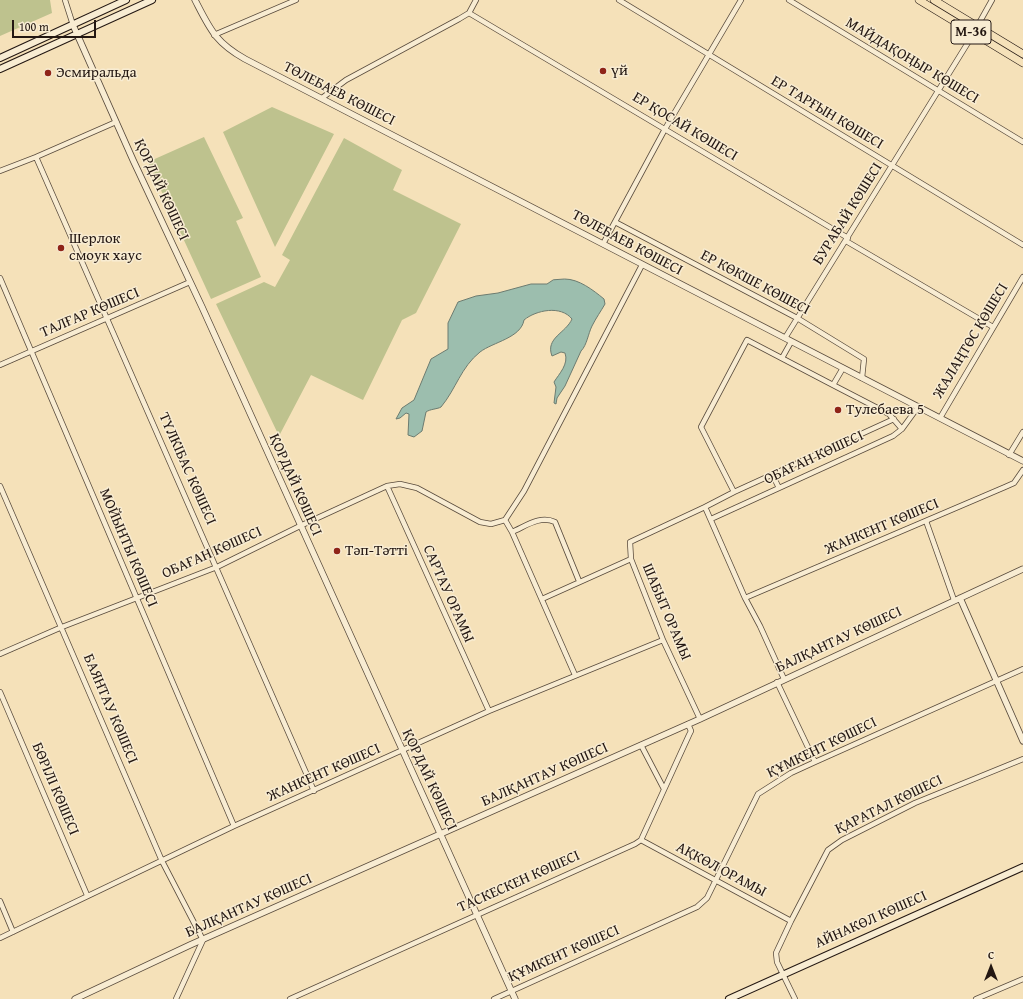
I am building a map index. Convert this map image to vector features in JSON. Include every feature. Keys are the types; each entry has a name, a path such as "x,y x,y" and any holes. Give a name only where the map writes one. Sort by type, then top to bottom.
{"main road":[{"path":"0,58 73,26 126,0"},
{"path":"0,69 152,0"},
{"name":"M-36","path":"919,0 1023,63"},
{"name":"M-36","path":"934,0 1023,54"},
{"name":"АЙНАКӨЛ КӨШЕСІ","path":"729,999 783,973 1023,867"}],"street":[{"path":"65,0 73,26"},
{"path":"195,0 214,35 296,0"},
{"path":"322,98 340,84 469,13 476,0"},
{"name":"ЕР ТАРҒЫН КӨШЕСІ","path":"619,0 709,56 1023,245"},
{"path":"603,244 665,129 741,0"},
{"name":"МАЙДАҚОҢЫР КӨШЕСІ","path":"789,0 938,92 1023,142"},
{"name":"БУРАБАЙ КӨШЕСІ","path":"785,338 938,92 992,0"},
{"name":"ЕР ҚОСАЙ КӨШЕСІ","path":"469,13 665,129 993,328"},
{"name":"ҚОРДАЙ КӨШЕСІ","path":"73,26 440,835 478,913 515,999"},
{"name":"ТӨЛЕБАЕВ КӨШЕСІ","path":"214,35 228,49 245,59 1023,461"},
{"path":"0,171 116,122"},
{"name":"ТҮЛКІБАС КӨШЕСІ","path":"36,157 314,791"},
{"name":"ЕР КӨКШЕ КӨШЕСІ","path":"615,222 797,318 864,359 862,378"},
{"path":"387,486 400,484 416,488 480,522 491,524 505,520 524,491 642,265"},
{"name":"ЖАЛАҢТӨС КӨШЕСІ","path":"940,418 1023,277"},
{"name":"МОЙЫНТЫ КӨШЕСІ","path":"0,278 234,826"},
{"name":"ТАЛҒАР КӨШЕСІ","path":"0,365 190,282"},
{"path":"734,492 700,427 747,340 889,414 902,429"},
{"path":"782,358 791,342"},
{"path":"834,385 843,368"},
{"name":"ОБАҒАН КӨШЕСІ","path":"711,519 893,436 902,429 918,406"},
{"path":"630,559 630,542 772,474 894,419"},
{"path":"1009,454 1023,432"},
{"name":"ЖАНКЕНТ КӨШЕСІ","path":"744,598 1014,483 1023,470"},
{"path":"772,474 779,488"},
{"name":"БАЯНТАУ КӨШЕСІ","path":"0,486 162,861 203,940"},
{"name":"ОБАҒАН КӨШЕСІ","path":"0,654 62,627 217,567 300,526 387,486"},
{"name":"САРТАУ ОРАМЫ","path":"387,486 489,711"},
{"path":"705,507 744,598 760,626 784,679"},
{"path":"512,532 540,520 547,519 554,522 579,581"},
{"path":"505,520 512,532 575,675"},
{"path":"926,521 957,599 1023,741"},
{"name":"ШАБЫТ ОРАМЫ","path":"542,599 630,559 663,640 700,719"},
{"name":"БАЛҚАНТАУ КӨШЕСІ","path":"75,999 203,940 700,719 1023,569"},
{"name":"ЖАНКЕНТ КӨШЕСІ","path":"0,938 234,826 489,711 663,640"},
{"name":"ҚҰМКЕНТ КӨШЕСІ","path":"494,999 697,907 707,898 758,794 791,773 1023,669"},
{"path":"777,682 815,762"},
{"name":"БӨРІЛІ КӨШЕСІ","path":"0,692 87,896"},
{"path":"640,840 689,736 691,731 688,724"},
{"path":"641,745 664,789"},
{"name":"ҚАРАТАЛ КӨШЕСІ","path":"795,999 777,962 776,953 828,850 842,840 915,803 1023,759"},
{"name":"АҚКӨЛ ОРАМЫ","path":"640,840 791,921"},
{"name":"ТАСКЕСКЕН КӨШЕСІ","path":"290,999 478,913 636,844 640,840"},
{"path":"0,901 13,932"},
{"path":"176,999 203,940"},
{"path":"976,999 1023,979"}],"green space":[{"path":"0,0 50,0 52,13 0,36"},
{"path":"272,107 334,134 275,247 223,132"},
{"path":"204,137 243,218 236,221 261,277 211,299 148,162"},
{"path":"344,138 402,170 393,190 461,224 416,313 402,320 363,400 311,375 279,436 216,304 264,282 275,287 290,260 282,255"}],"shaded area":[{"path":"570,279 586,286 604,299 605,304 592,326 585,346 581,351 565,386 557,398 556,404 554,403 556,387 554,382 565,365 566,357 565,353 561,352 552,356 551,345 572,319 562,312 548,310 535,314 524,320 518,331 506,339 486,348 473,358 463,371 451,393 441,407 426,412 422,431 414,437 408,435 409,414 406,413 400,418 396,419 402,408 414,400 431,359 448,349 448,323 458,302 476,296 498,293 531,284 547,284 553,280"}],"place":[{"name":"үй","path":"603,71"},
{"name":"Эсмиральда","path":"48,73"},
{"name":"Шерлок смоук хаус","path":"61,248"},
{"name":"Тулебаева 5","path":"838,410"},
{"name":"Тәп-Тәтті","path":"337,551"}]}
